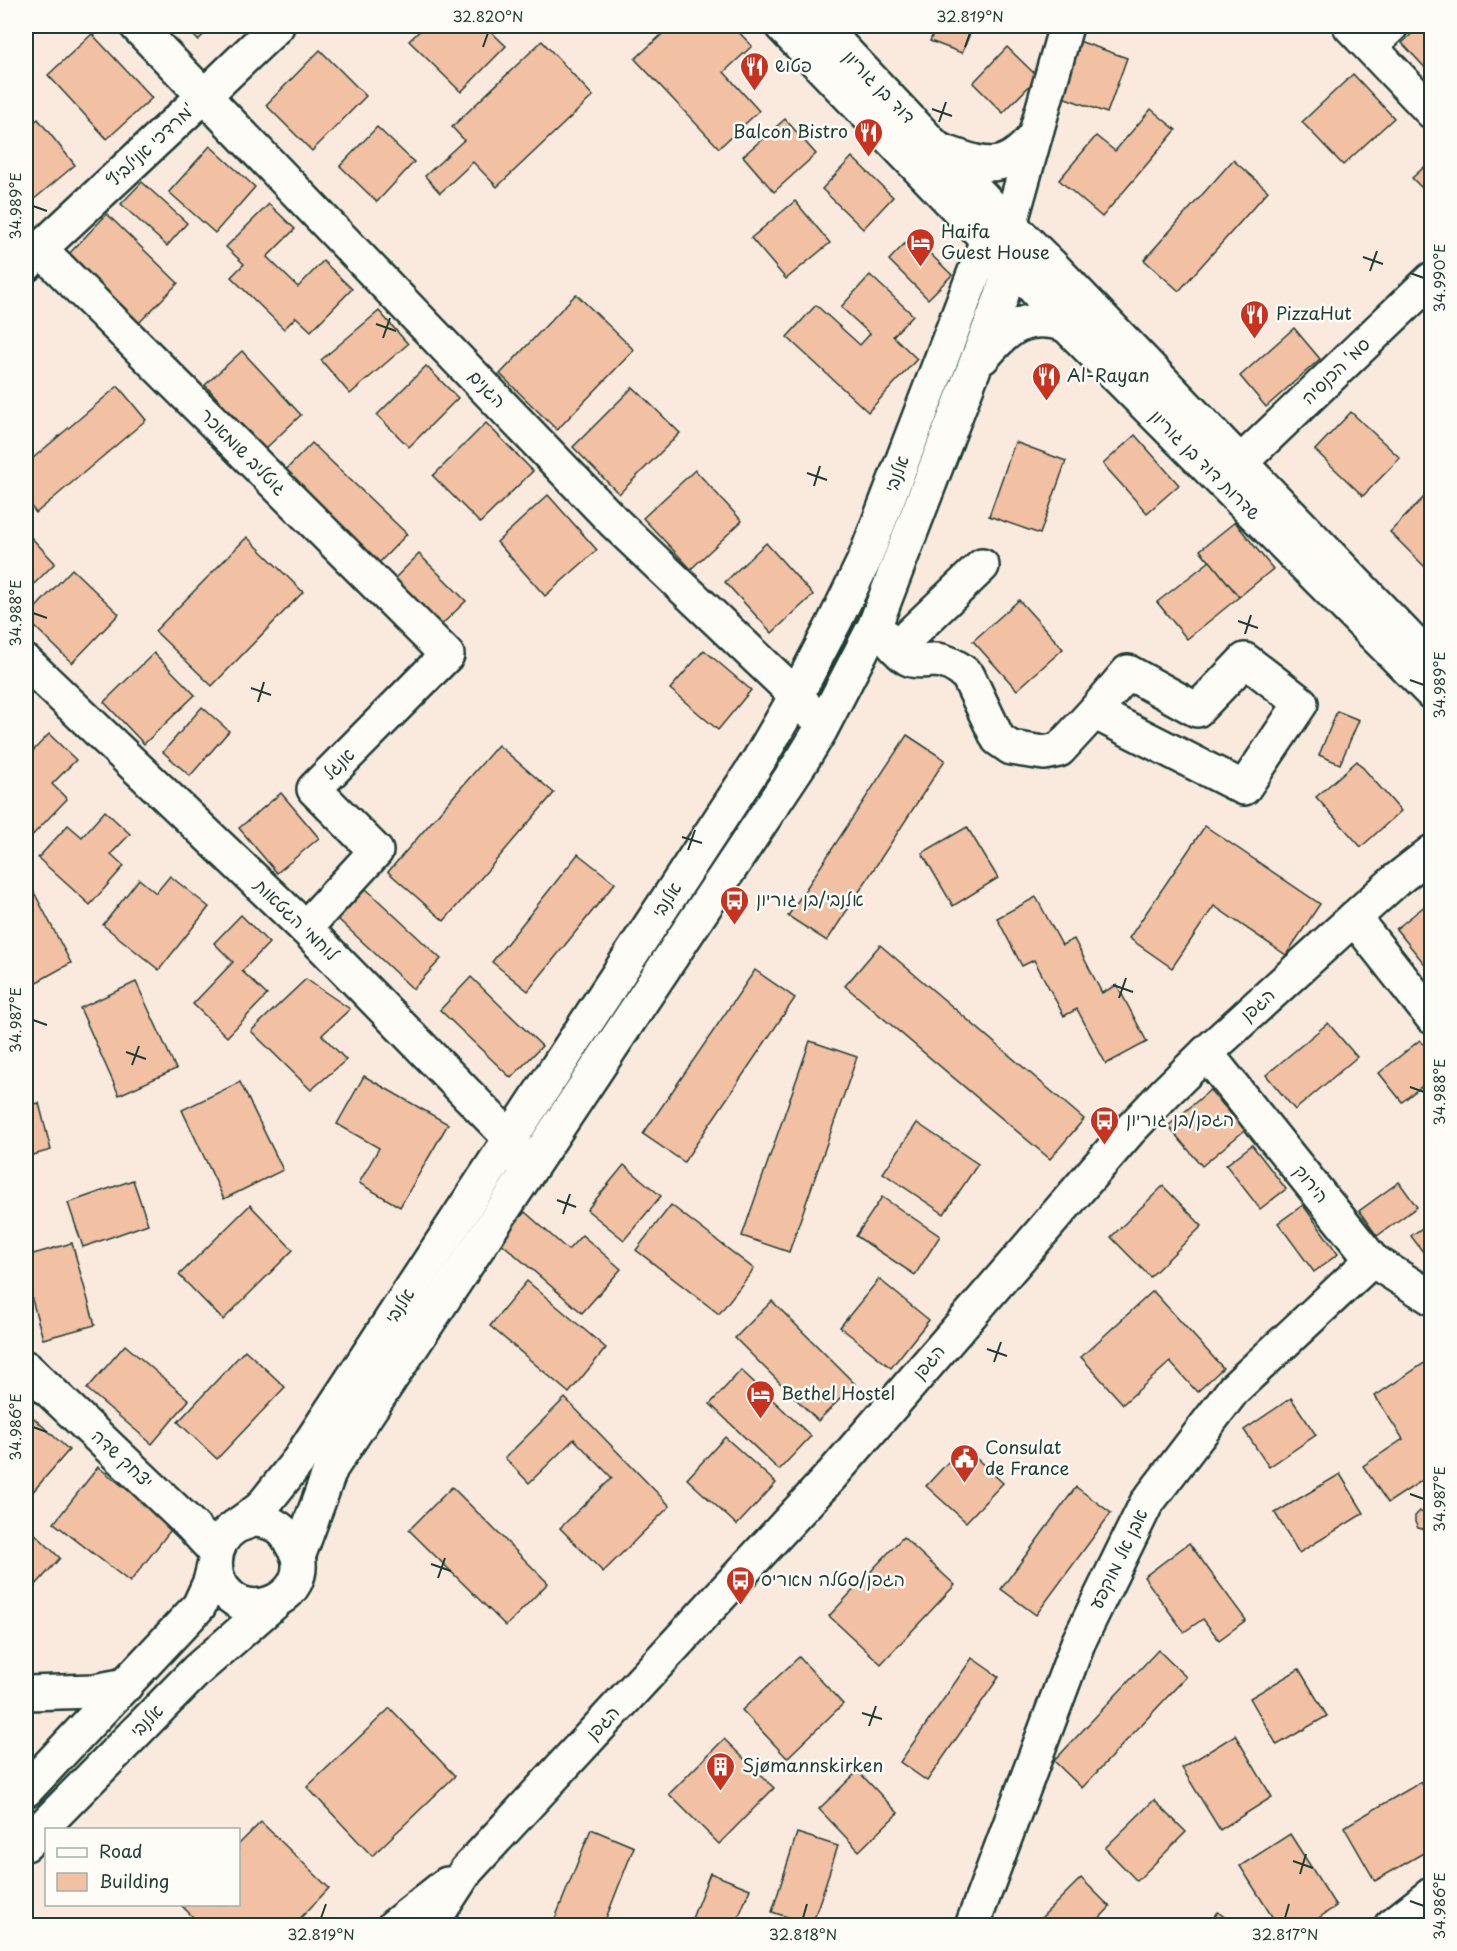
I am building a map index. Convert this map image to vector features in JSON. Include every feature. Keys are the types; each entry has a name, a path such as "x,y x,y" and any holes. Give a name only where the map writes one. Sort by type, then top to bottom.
{"street":[{"name":"הגנים","path":"137,26 615,523 796,696 808,710 810,717 810,739 803,759"},
{"name":"מרדכי אנילביץ'","path":"33,257 277,26"},
{"name":"שדרות דוד בן גוריון","path":"782,26 999,233 1050,264 1431,662"},
{"name":"דוד בן גוריון","path":"820,26 938,149"},
{"name":"אלנבי","path":"222,1547 260,1509 299,1460 509,1137 759,760 796,696 864,561 999,233 1021,191 1033,138 1066,26"},
{"path":"1370,32 1431,112"},
{"path":"938,149 970,160 996,163 1013,159 1033,138"},
{"name":"שדרות דוד בן גוריון","path":"938,149 999,233"},
{"name":"אלנבי","path":"26,1844 197,1670 286,1595 294,1584 298,1571 298,1557 331,1468 820,731 886,636 1011,265 999,233"},
{"name":"גוטליב שומאכר","path":"33,257 447,655"},
{"name":"שדרות דוד בן גוריון","path":"1011,265 1066,325 1431,693"},
{"name":"סמ' הכנסיה","path":"1240,464 1431,279"},
{"path":"976,365 1003,335 1017,325 1046,319 1066,325"},
{"path":"864,561 862,594 864,607 886,636 903,656 913,661 935,660 951,664 968,676 998,739 1011,748 1044,753 1059,750 1128,672 1197,710 1245,660 1301,703 1244,788 1094,712"},
{"path":"886,636 982,566"},
{"name":"אנגל","path":"306,928 376,851 314,789 447,655"},
{"name":"לוחמי הגטאות","path":"26,662 306,928 509,1137"},
{"name":"הגפן","path":"1354,918 1431,832"},
{"name":"הגפן","path":"430,1926 466,1871 831,1476 1128,1132 1206,1053 1354,918 1431,852"},
{"path":"1354,918 1431,1017"},
{"name":"הירוק","path":"1206,1053 1372,1260 1431,1298"},
{"path":"508,1203 515,1174 514,1145 509,1137"},
{"name":"אבן אל מוקפע","path":"972,1926 1078,1642 1146,1504 1233,1389 1372,1260"},
{"name":"יצחק שדה","path":"26,1368 191,1525 222,1547"},
{"path":"26,1790 199,1606 222,1547 252,1521 261,1520 286,1533 298,1557"},
{"path":"222,1547 218,1582 225,1593 235,1601 248,1606 274,1603"},
{"path":"26,1693 95,1691 126,1685"},
{"path":"455,1926 499,1835"},
{"name":"הגפן","path":"394,1926 426,1899 466,1871"},
{"path":"1390,1926 1431,1894"}],"building":[{"path":"184,26 213,26 198,40"},
{"path":"425,26 485,26 506,46 461,92 409,41"},
{"path":"671,26 733,26 752,46 724,72 759,111 719,148 635,59"},
{"path":"936,26 973,26 962,53 930,41"},
{"path":"1420,26 1432,26 1432,75 1402,43"},
{"path":"92,34 152,98 107,139 48,75"},
{"path":"1076,40 1127,58 1107,113 1057,95"},
{"path":"542,41 593,96 497,187 473,162 440,193 425,176 464,140 452,127"},
{"path":"1007,47 1038,77 1003,113 973,83"},
{"path":"320,50 366,96 312,151 266,105"},
{"path":"1353,74 1394,118 1343,165 1302,122"},
{"path":"1151,109 1176,130 1102,217 1059,180 1096,136 1115,151"},
{"path":"38,119 75,165 26,206 26,129"},
{"path":"785,119 816,154 774,192 743,156"},
{"path":"377,127 414,162 377,202 340,166"},
{"path":"210,146 255,187 215,233 169,192"},
{"path":"852,157 893,197 863,229 822,189"},
{"path":"1233,160 1268,191 1179,291 1144,260"},
{"path":"1432,160 1432,198 1412,178"},
{"path":"142,182 187,223 167,246 121,204"},
{"path":"795,201 830,243 786,279 751,238"},
{"path":"269,204 295,229 267,257 298,287 323,261 352,289 311,331 296,317 284,329 231,277 244,264 226,247"},
{"path":"107,214 178,283 136,326 65,258"},
{"name":"Haifa Guest House","path":"912,236 952,275 928,299 889,260"},
{"path":"870,275 913,315 893,336 917,359 868,412 787,337 816,305 860,345 870,334 841,307"},
{"path":"576,294 634,350 557,430 500,374"},
{"path":"379,311 408,344 350,394 321,360"},
{"path":"1294,328 1320,359 1266,407 1240,376"},
{"path":"242,351 301,415 264,450 205,385"},
{"path":"426,366 458,398 409,447 377,415"},
{"path":"118,386 146,420 36,513 26,500 26,464"},
{"path":"633,387 680,433 619,494 573,447"},
{"path":"1351,412 1400,458 1363,496 1315,450"},
{"path":"486,423 533,471 480,523 433,476"},
{"path":"1135,435 1179,485 1147,513 1103,464"},
{"path":"1015,442 1066,461 1040,534 989,516"},
{"path":"312,443 407,534 375,567 280,476"},
{"path":"695,470 742,521 691,569 643,518"},
{"path":"548,495 597,550 545,596 497,542"},
{"path":"1424,497 1432,504 1432,566 1428,570 1390,532"},
{"path":"1235,522 1273,569 1239,597 1200,550"},
{"path":"28,534 55,563 26,592 26,537"},
{"path":"247,537 303,592 212,686 155,631"},
{"path":"766,543 813,595 772,633 725,582"},
{"path":"419,554 466,601 435,631 389,584"},
{"path":"1210,561 1239,597 1187,639 1157,602"},
{"path":"72,569 119,614 72,663 26,618"},
{"path":"1019,600 1063,649 1017,690 973,641"},
{"path":"704,650 751,690 718,730 670,689"},
{"path":"154,653 195,695 144,744 104,702"},
{"path":"202,707 229,731 190,776 163,752"},
{"path":"1337,711 1359,720 1340,764 1319,755"},
{"path":"49,734 76,760 52,784 67,799 26,842 26,758"},
{"path":"907,735 945,760 827,941 788,916"},
{"path":"498,745 554,793 444,921 388,872"},
{"path":"1357,761 1401,811 1361,847 1316,797"},
{"path":"281,793 319,838 277,873 239,828"},
{"path":"105,811 130,834 111,854 124,866 90,905 38,858 68,825 82,837"},
{"path":"1205,826 1320,904 1286,955 1214,906 1172,968 1129,938"},
{"path":"967,827 998,878 953,906 922,853"},
{"path":"578,854 615,883 528,991 492,962"},
{"path":"170,876 209,907 159,970 103,925 139,879 156,893"},
{"path":"26,877 71,963 26,988"},
{"path":"366,889 441,959 413,989 338,919"},
{"path":"1036,897 1062,945 1074,939 1102,993 1117,985 1147,1042 1106,1064 1077,1009 1064,1016 1034,960 1022,966 997,918"},
{"path":"1432,900 1432,973 1396,929"},
{"path":"241,915 269,943 242,971 267,995 227,1037 193,1004 233,962 214,943"},
{"path":"880,945 1084,1119 1050,1159 845,986"},
{"path":"755,970 795,998 684,1162 643,1134"},
{"path":"471,977 542,1046 511,1078 440,1010"},
{"path":"306,979 350,1009 322,1035 346,1060 311,1090 251,1031"},
{"path":"136,982 176,1069 119,1095 80,1008"},
{"path":"1328,1023 1357,1057 1295,1110 1266,1075"},
{"path":"1420,1040 1432,1054 1432,1078 1402,1102 1379,1073"},
{"path":"810,1041 857,1057 789,1252 742,1236"},
{"path":"364,1076 448,1124 400,1207 359,1183 379,1148 337,1124"},
{"path":"240,1082 283,1170 224,1199 182,1110"},
{"path":"1210,1090 1245,1130 1202,1166 1168,1126"},
{"path":"39,1103 51,1150 26,1157 26,1106"},
{"path":"917,1123 978,1164 944,1214 883,1173"},
{"path":"1252,1145 1286,1189 1260,1209 1226,1165"},
{"path":"624,1165 661,1196 624,1240 587,1210"},
{"path":"133,1180 148,1224 83,1247 68,1203"},
{"path":"1399,1182 1417,1207 1377,1236 1359,1211"},
{"path":"1163,1186 1202,1226 1150,1277 1111,1237"},
{"path":"882,1197 940,1236 915,1275 856,1236"},
{"path":"250,1205 293,1250 223,1320 179,1275"},
{"path":"671,1205 754,1269 719,1314 636,1250"},
{"path":"1303,1205 1338,1254 1314,1272 1278,1223"},
{"path":"525,1212 568,1250 582,1235 621,1269 582,1313 499,1241"},
{"path":"1432,1221 1432,1264 1411,1236"},
{"path":"72,1243 95,1325 43,1339 26,1278 26,1256"},
{"path":"879,1279 929,1320 891,1368 840,1327"},
{"path":"527,1281 606,1348 569,1393 490,1326"},
{"path":"1153,1291 1223,1368 1197,1392 1170,1362 1123,1404 1081,1357"},
{"path":"772,1301 855,1384 818,1421 735,1338"},
{"path":"125,1345 189,1400 152,1444 87,1389"},
{"path":"245,1350 285,1387 217,1459 178,1422"},
{"path":"1432,1358 1432,1474 1388,1503 1363,1466 1403,1439 1375,1396"},
{"name":"Bethel Hostel","path":"741,1370 811,1436 779,1470 710,1404"},
{"path":"565,1398 670,1506 603,1572 560,1528 612,1478 574,1439 529,1483 505,1458"},
{"path":"1291,1398 1316,1435 1269,1467 1244,1430"},
{"path":"26,1411 69,1450 30,1495 26,1490"},
{"path":"725,1437 776,1483 737,1525 687,1479"},
{"name":"Consulat de France","path":"963,1446 1003,1483 966,1522 926,1486"},
{"path":"98,1467 174,1526 130,1582 54,1523"},
{"path":"1340,1474 1364,1513 1299,1553 1275,1513"},
{"path":"452,1487 548,1583 506,1626 409,1530"},
{"path":"1076,1487 1111,1513 1036,1615 1001,1589"},
{"path":"1420,1511 1427,1516 1432,1513 1432,1544 1423,1529 1418,1528 1415,1522 1415,1516"},
{"path":"26,1525 60,1558 26,1596"},
{"path":"903,1537 955,1585 881,1664 829,1616"},
{"path":"1189,1543 1246,1620 1219,1640 1203,1619 1184,1632 1144,1577"},
{"path":"1158,1650 1186,1677 1082,1788 1054,1761"},
{"path":"799,1657 843,1704 787,1758 742,1710"},
{"path":"972,1658 999,1677 927,1781 900,1762"},
{"path":"1299,1669 1327,1716 1277,1745 1250,1698"},
{"path":"390,1708 455,1776 372,1856 307,1787"},
{"path":"1235,1735 1272,1797 1220,1830 1182,1768"},
{"name":"Sjømannskirken","path":"724,1739 774,1788 719,1844 669,1794"},
{"path":"858,1771 898,1813 859,1851 819,1809"},
{"path":"1421,1782 1432,1800 1432,1848 1375,1881 1344,1827"},
{"path":"1154,1800 1186,1832 1137,1881 1105,1848"},
{"path":"261,1822 329,1888 293,1926 202,1926 182,1906 240,1906 240,1843"},
{"path":"591,1829 634,1847 603,1926 552,1926"},
{"path":"797,1833 838,1846 812,1925 772,1912"},
{"path":"1290,1834 1336,1906 1307,1926 1278,1926 1240,1866"},
{"path":"710,1873 750,1889 735,1926 689,1926"},
{"path":"1081,1878 1110,1907 1092,1926 1033,1926"},
{"path":"1218,1912 1236,1926 1208,1926"}],"place":[{"name":"פטוש","path":"754,92"},
{"name":"Balcon Bistro","path":"869,158"},
{"name":"Haifa Guest House","path":"920,268"},
{"name":"PizzaHut","path":"1255,340"},
{"name":"Al-Rayan","path":"1046,402"},
{"name":"אלנבי/בן גוריון","path":"735,926"},
{"name":"הגפן/בן גוריון","path":"1105,1146"},
{"name":"Bethel Hostel","path":"760,1420"},
{"name":"Consulat de France","path":"964,1484"},
{"name":"הגפן/סטלה מאריס","path":"740,1606"},
{"name":"Sjømannskirken","path":"721,1792"}]}
